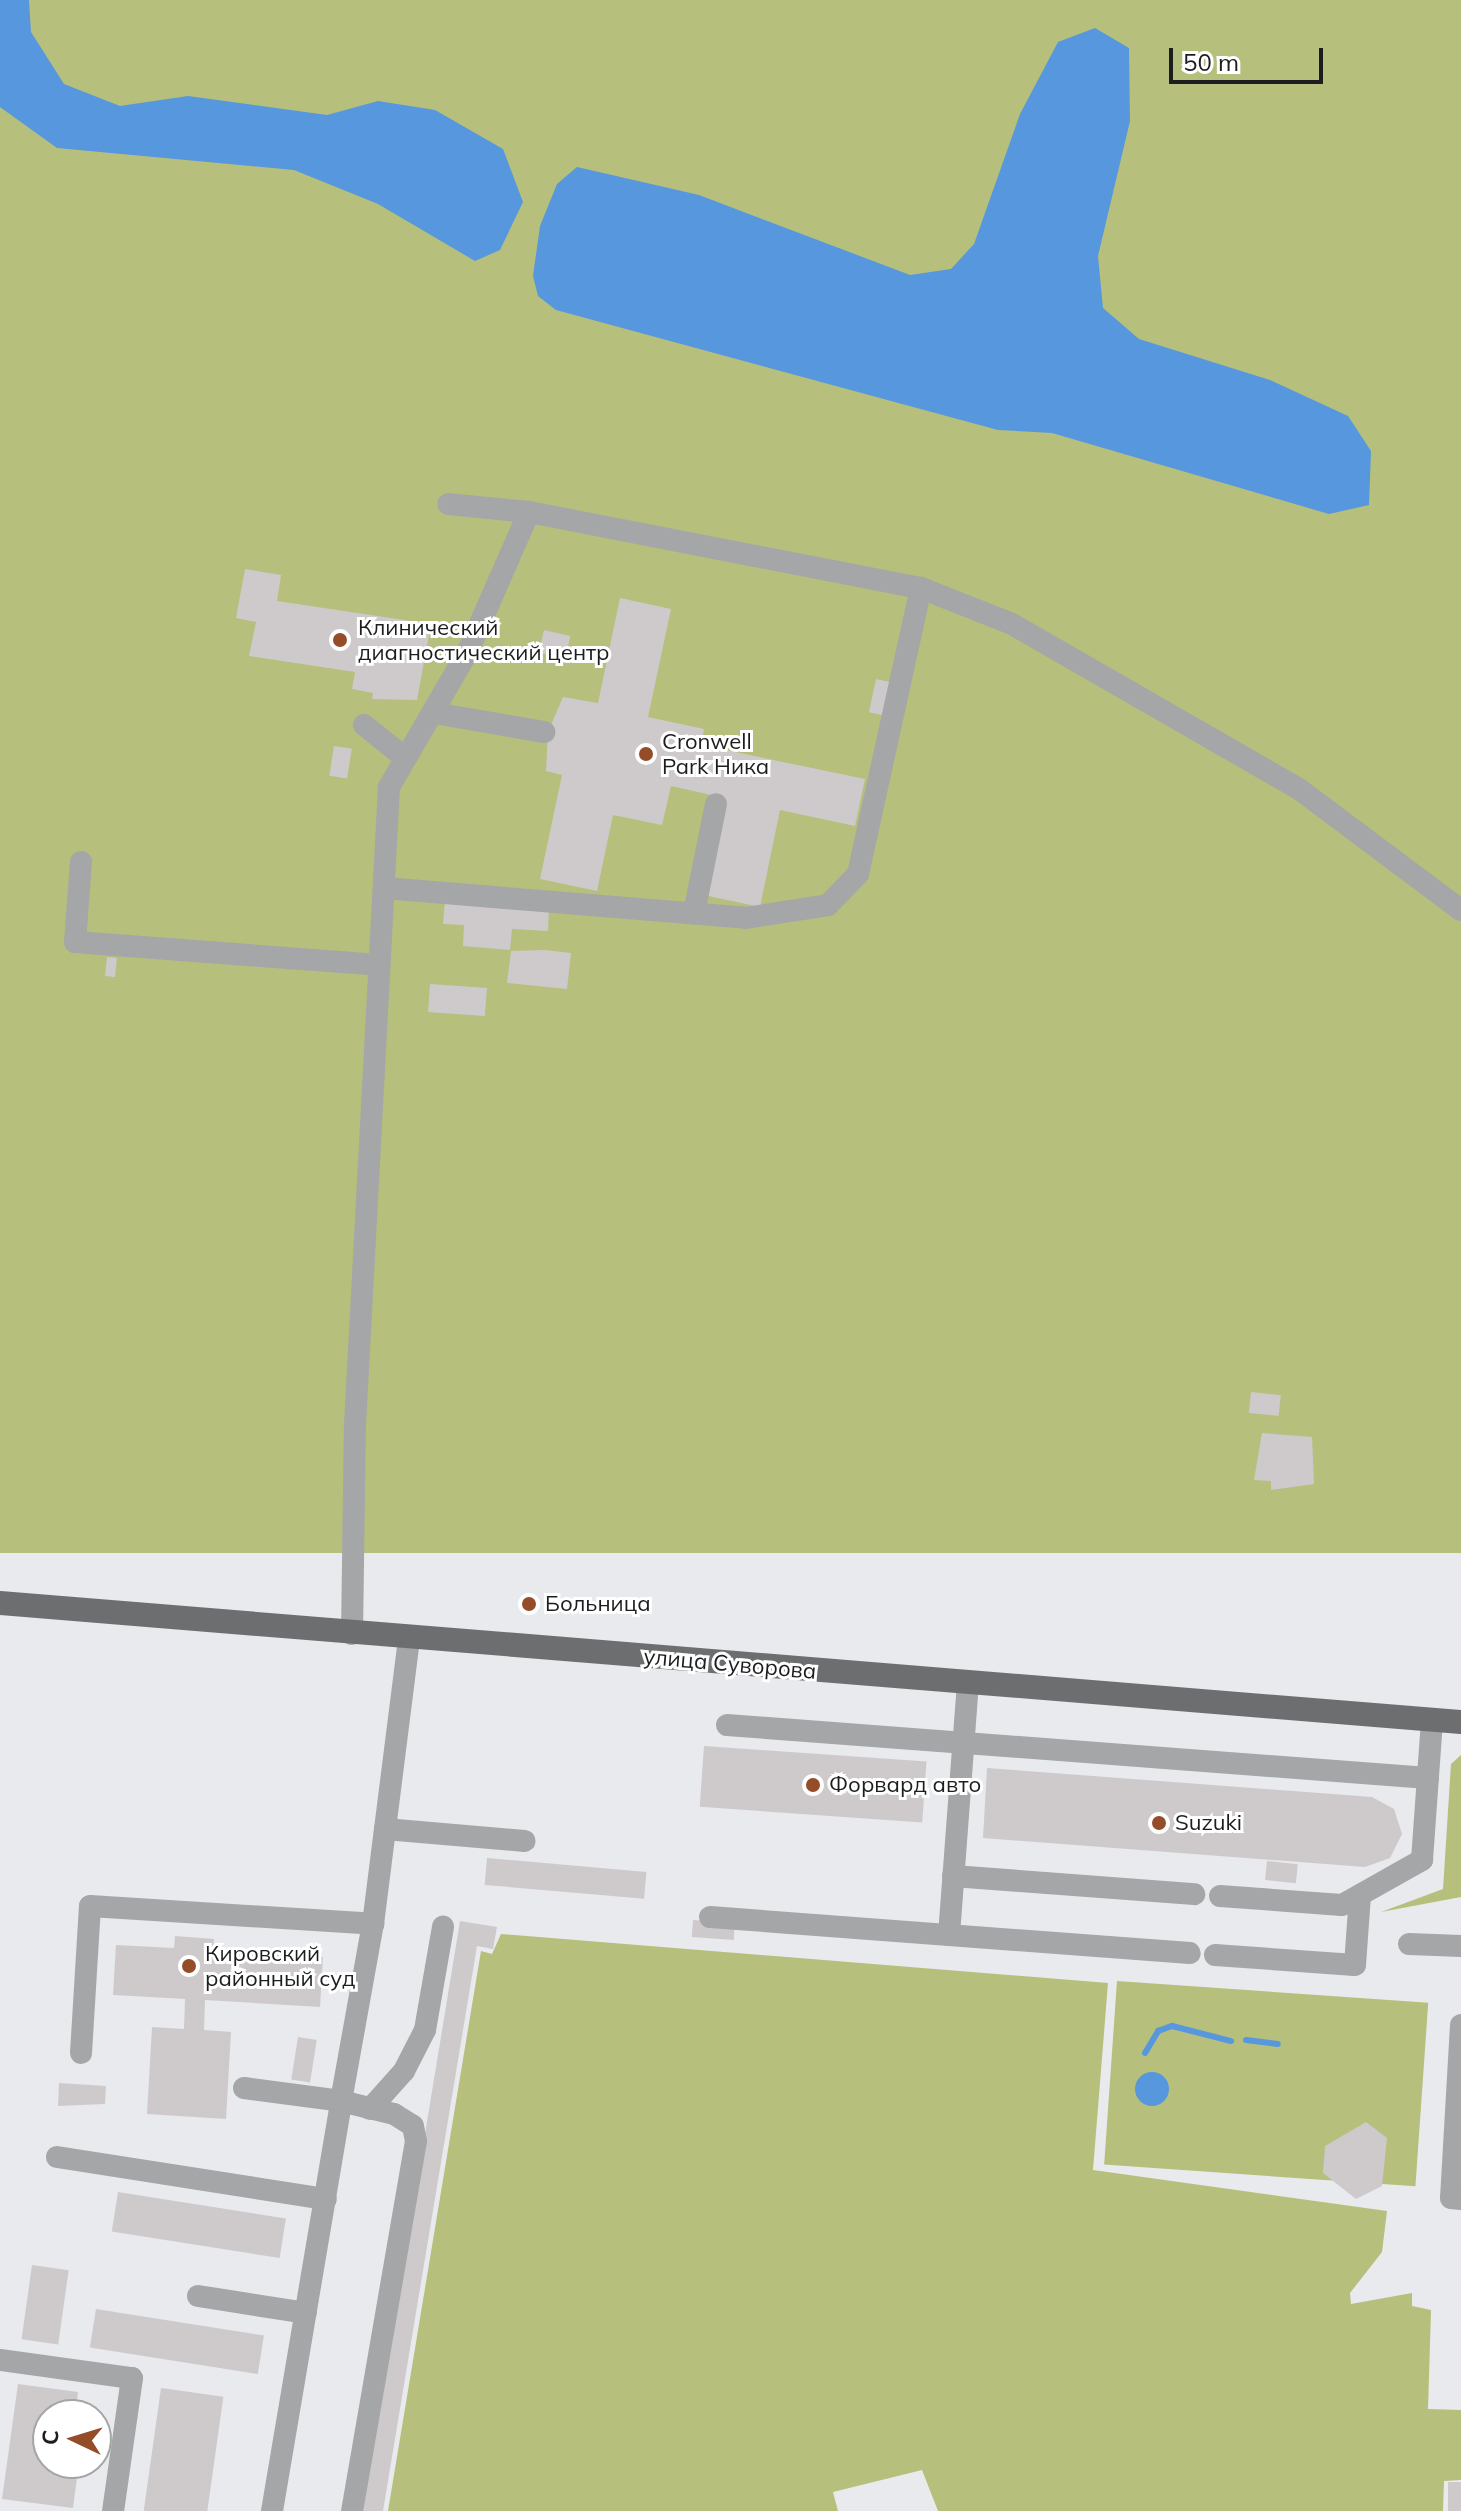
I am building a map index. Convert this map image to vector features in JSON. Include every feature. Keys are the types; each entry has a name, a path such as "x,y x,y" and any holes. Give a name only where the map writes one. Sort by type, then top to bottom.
{"main road":[{"name":"улица Суворова","path":"0,1603 1461,1722"}],"lane":[{"path":"448,504 529,512 921,588 1012,624 1299,789 1461,910"},
{"path":"352,1634 389,787 404,757 434,713 529,512"},
{"path":"384,888 694,913 787,917 828,905 858,874 921,588"},
{"path":"434,713 544,732"},
{"path":"364,725 404,757"},
{"path":"694,913 716,804"},
{"path":"81,862 75,942 379,965"},
{"path":"272,2511 373,1924 409,1638"},
{"path":"949,1935 968,1684"},
{"path":"1220,1896 1342,1905 1422,1860 1432,1719"},
{"path":"727,1725 1428,1778"},
{"path":"385,1829 524,1841"},
{"path":"953,1876 1194,1894"},
{"path":"1215,1955 1355,1965 1360,1895"},
{"path":"81,2053 90,1906 373,1924"},
{"path":"710,1917 1190,1953"},
{"path":"370,2109 404,2071 425,2030 443,1927"},
{"path":"1409,1944 1461,1946"},
{"path":"1461,2025 1451,2198 1461,2199"},
{"path":"244,2088 341,2101 413,2126 416,2141 352,2511"},
{"path":"57,2157 326,2199"},
{"path":"198,2296 306,2313"},
{"path":"0,2360 132,2378 113,2511"}],"green space":[{"path":"0,0 1461,0 1461,1553 0,1553"},
{"path":"1461,1755 1461,1897 1381,1912 1443,1889 1451,1764"},
{"path":"501,1934 1108,1983 1093,2170 1387,2211 1382,2252 1350,2293 1351,2304 1412,2293 1412,2306 1431,2310 1428,2409 1461,2410 1461,2480 1444,2481 1443,2511 938,2511 922,2470 833,2492 838,2511 388,2511 481,1951 492,1954"},
{"path":"1117,1981 1428,2003 1415,2186 1104,2165"}],"water":[{"path":"0,0 29,0 31,32 64,84 120,106 188,96 327,115 378,101 435,110 503,149 523,202 500,250 475,261 378,204 294,170 57,148 0,107"},
{"path":"1095,28 1129,48 1130,121 1098,256 1103,308 1139,339 1270,380 1348,416 1371,451 1369,505 1329,514 1052,433 998,430 556,310 538,296 533,276 540,226 557,184 577,167 699,195 910,275 951,269 974,244 1020,114 1058,42"},
{"path":"1152,2072 1164,2077 1169,2089 1164,2101 1152,2106 1140,2101 1135,2089 1140,2077"}],"building":[{"name":"Клинический диагностический центр","path":"245,569 281,575 277,601 431,624 417,700 372,699 373,693 352,689 355,672 249,656 256,622 236,618"},
{"name":"Cronwell Park Ника","path":"620,598 671,609 648,717 704,729 701,745 865,779 855,826 780,810 760,907 699,894 720,797 671,786 662,825 613,815 597,891 540,879 562,775 546,771 548,732 563,697 598,703"},
{"path":"544,630 570,636 565,658 539,652"},
{"path":"876,679 890,682 883,715 869,712"},
{"path":"334,746 352,749 347,778 329,776"},
{"path":"445,900 549,908 548,931 512,929 510,950 463,946 464,925 443,924"},
{"path":"511,951 571,953 567,989 507,983"},
{"path":"107,957 117,958 115,977 105,976"},
{"path":"430,984 487,988 485,1016 428,1012"},
{"path":"1251,1392 1281,1395 1279,1416 1249,1413"},
{"path":"1262,1433 1312,1437 1314,1484 1271,1490 1271,1481 1254,1480"},
{"name":"Форвард авто","path":"704,1746 926,1762 922,1822 700,1807"},
{"name":"Suzuki","path":"987,1768 1372,1797 1394,1809 1402,1834 1390,1858 1365,1867 983,1838"},
{"path":"487,1858 646,1872 644,1899 485,1885"},
{"path":"1267,1861 1298,1864 1296,1883 1265,1880"},
{"path":"693,1920 735,1923 734,1940 692,1937"},
{"path":"460,1921 497,1927 493,1949 477,1946 383,2511 363,2511"},
{"path":"175,1936 214,1939 213,1951 323,1957 320,2007 205,2000 204,2030 231,2032 226,2119 147,2114 152,2027 184,2029 185,1999 113,1995 116,1945 174,1948"},
{"path":"298,2037 317,2040 310,2082 291,2079"},
{"path":"59,2083 106,2086 105,2104 58,2106"},
{"path":"1366,2122 1387,2138 1382,2186 1356,2199 1323,2173 1325,2146"},
{"path":"118,2192 286,2219 280,2258 112,2232"},
{"path":"32,2265 69,2270 58,2344 22,2339"},
{"path":"96,2309 264,2336 258,2374 90,2348"},
{"path":"18,2384 78,2392 77,2399 32,2399 32,2479 77,2479 73,2508 2,2499"},
{"path":"161,2388 223,2397 207,2511 144,2511"},
{"path":"1448,2482 1461,2482 1461,2511 1448,2511"}],"waterway":[{"path":"1145,2053 1158,2031 1172,2026 1231,2041"},
{"path":"1246,2040 1278,2044"}],"place":[{"name":"Клинический диагностический центр","path":"340,640"},
{"name":"Cronwell Park Ника","path":"646,754"},
{"name":"Больница","path":"529,1604"},
{"name":"Форвард авто","path":"813,1785"},
{"name":"Suzuki","path":"1159,1823"},
{"name":"Кировский районный суд","path":"189,1966"}]}
